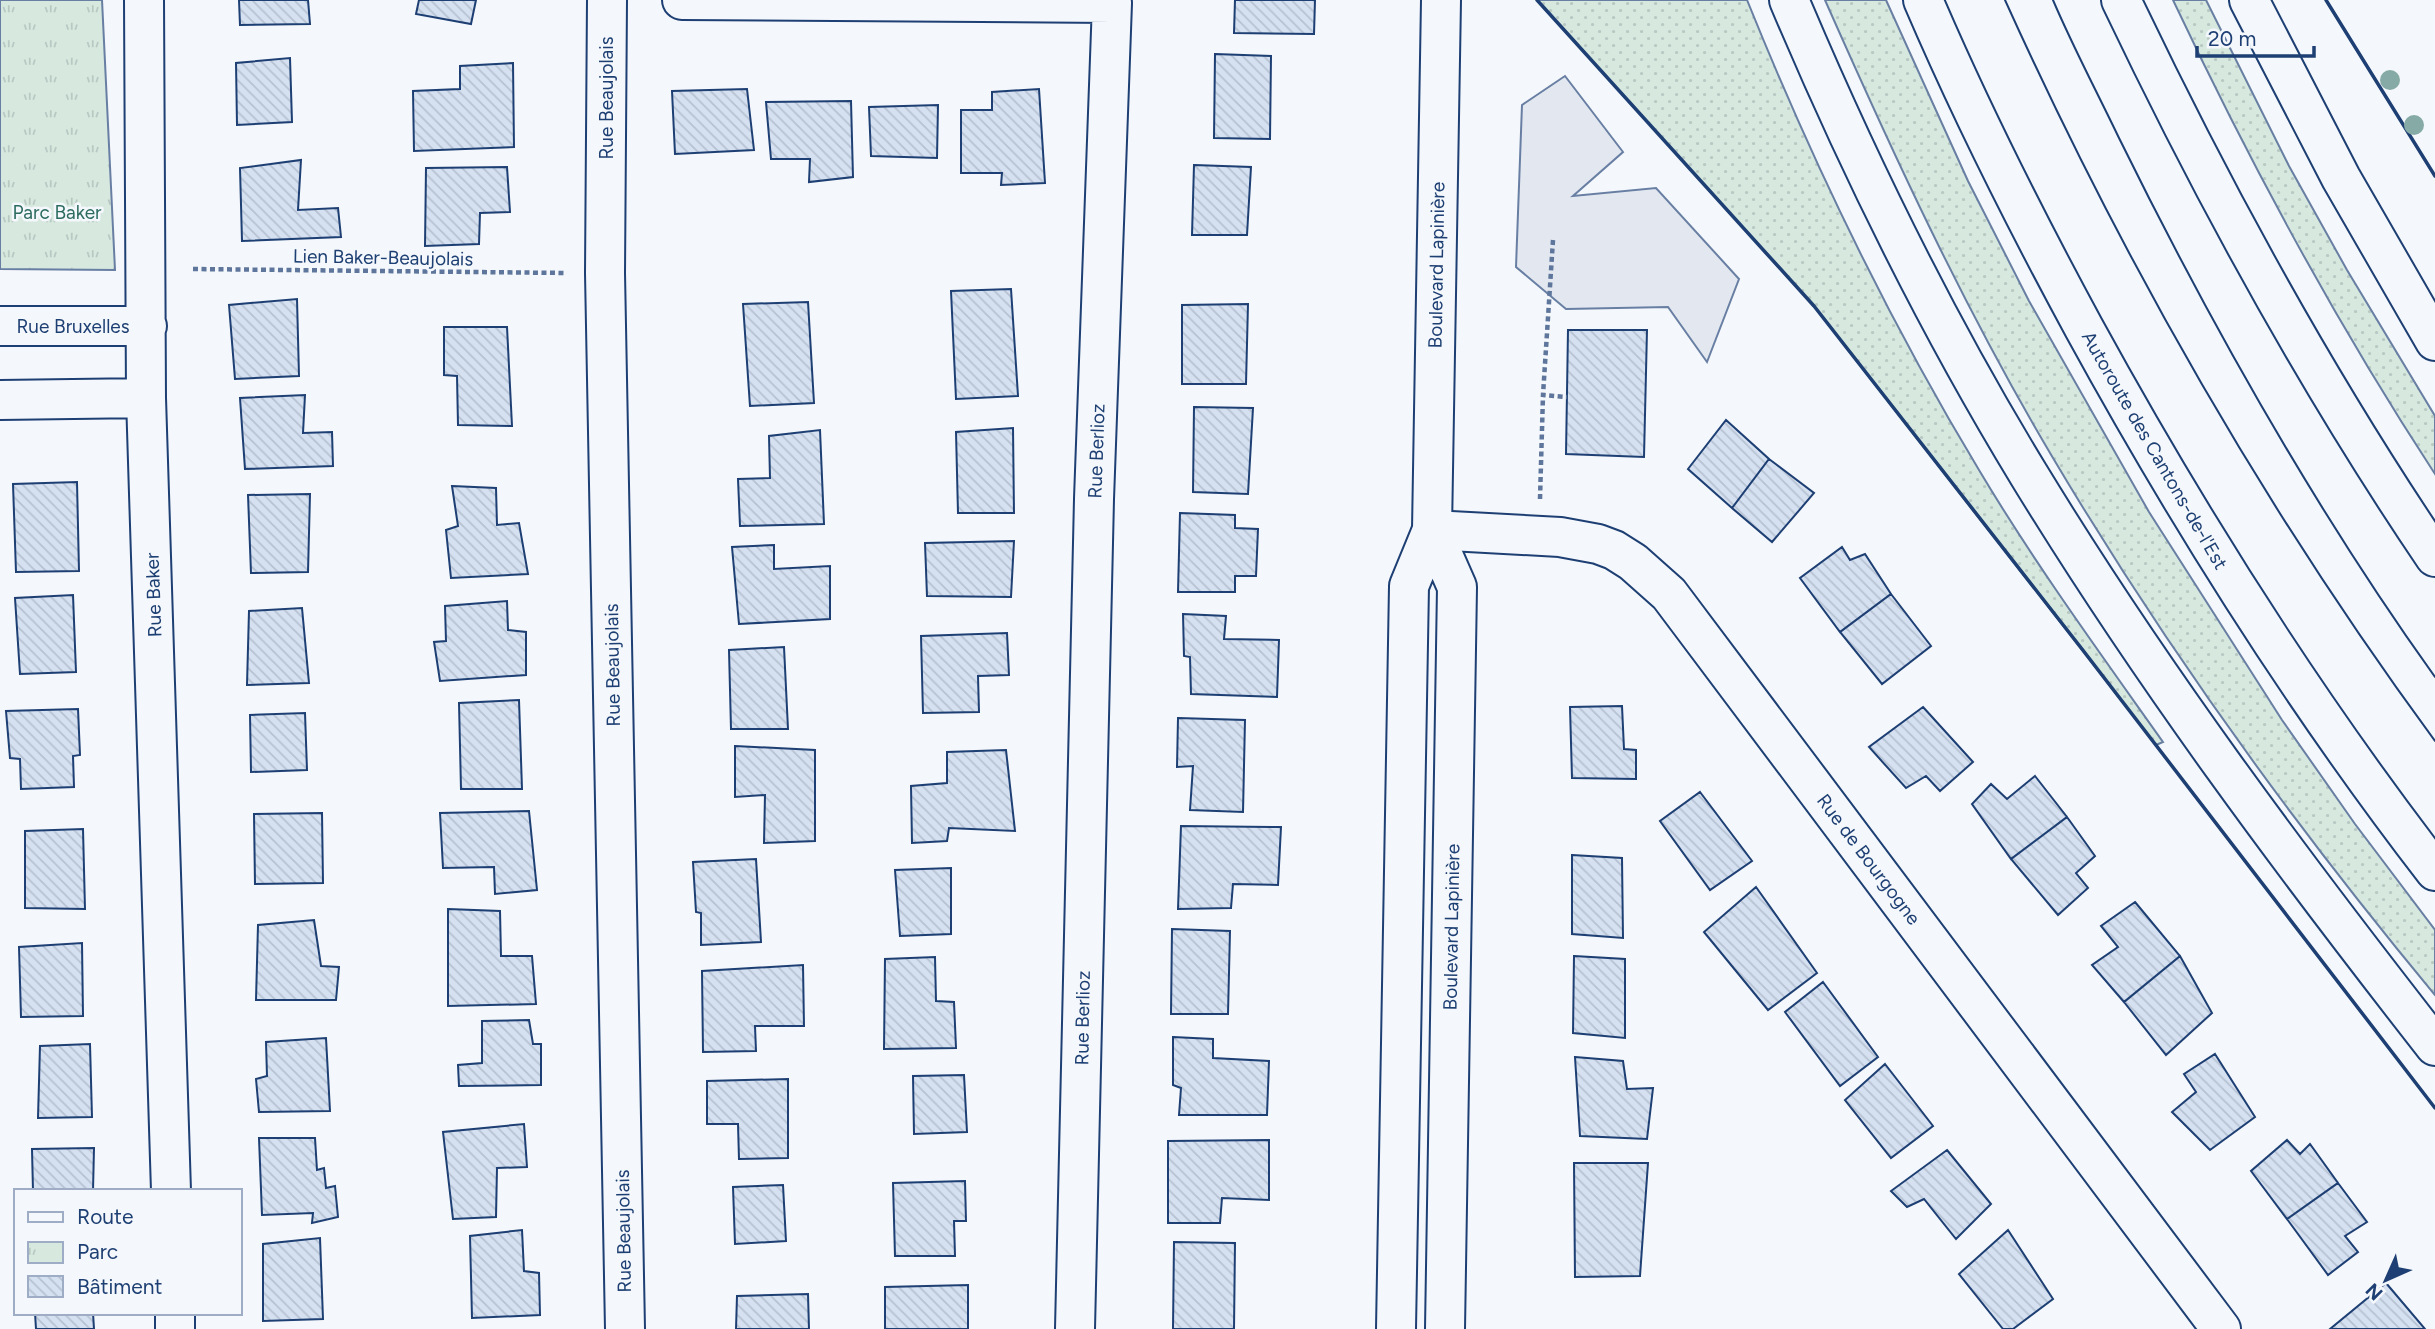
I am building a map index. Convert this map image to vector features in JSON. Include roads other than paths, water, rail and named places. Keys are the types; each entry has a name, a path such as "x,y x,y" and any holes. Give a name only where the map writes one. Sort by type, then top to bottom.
{"main road":[{"name":"Rue Baker","path":"144,0 146,398 171,1189"},
{"name":"Rue Beaujolais","path":"607,0 605,273 625,1329"},
{"name":"Rue Berlioz","path":"682,0 1112,3 1094,499 1075,1329"},
{"name":"Boulevard Lapinière","path":"1396,1329 1409,586 1432,530 1441,0"},
{"path":"1789,0 1825,83 1922,282 2041,494 2187,717 2274,837 2435,1046"},
{"name":"Autoroute des Cantons-de-l'Est","path":"1923,0 2014,195 2145,439 2211,548 2307,695 2435,871"},
{"path":"2121,0 2259,270 2326,386 2435,557"},
{"path":"2249,0 2341,178 2435,341"},
{"name":"Rue Bruxelles","path":"0,326 146,326"},
{"path":"0,400 146,398"},
{"name":"Boulevard Lapinière","path":"1432,530 1457,587 1445,1329"},
{"name":"Rue de Bourgogne","path":"1432,530 1539,535 1582,540 1614,550 1669,594 2221,1329"}],"tram line":[{"path":"2005,0 2098,193 2200,382 2313,564 2435,741"},
{"path":"2053,0 2154,208 2266,414 2348,548 2435,677"}],"park label":[{"name":"Parc Baker","path":"57,212"}]}
